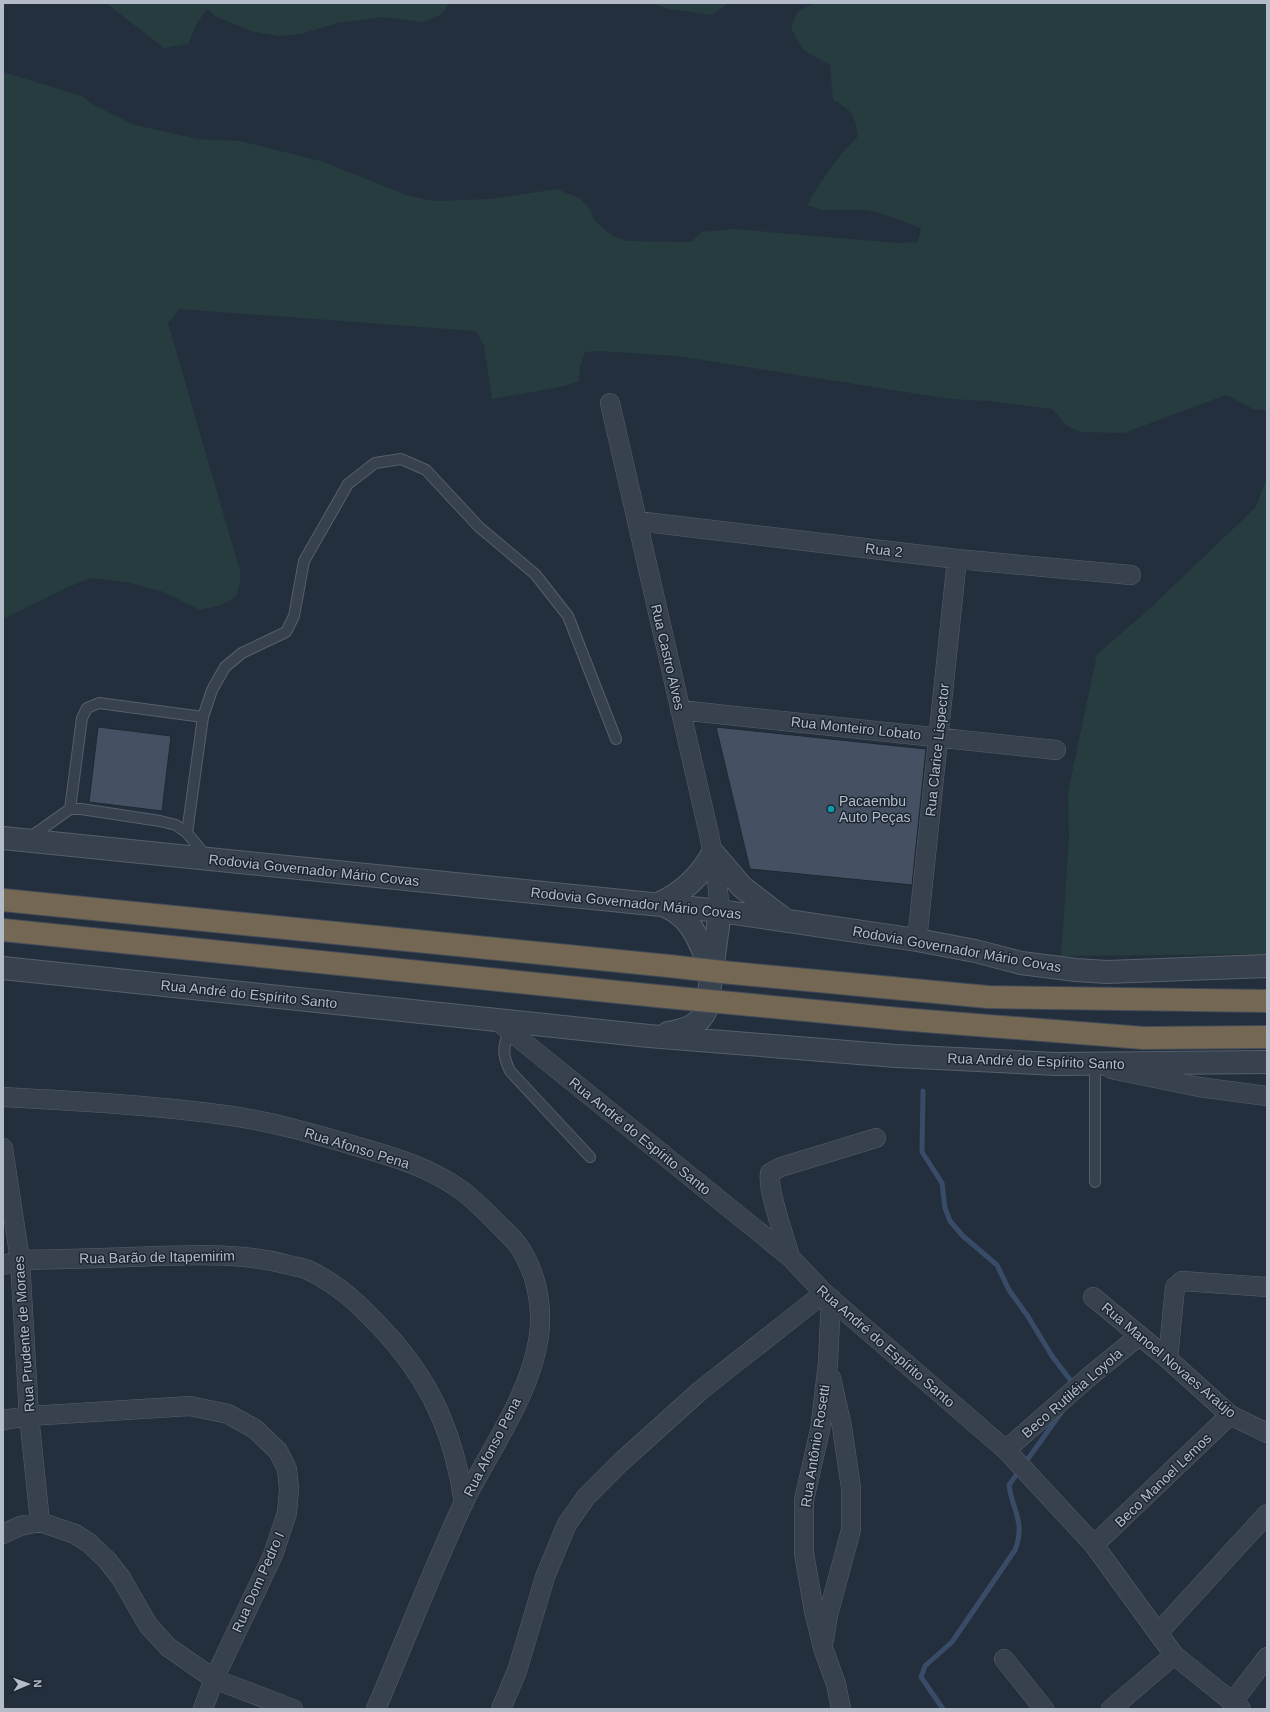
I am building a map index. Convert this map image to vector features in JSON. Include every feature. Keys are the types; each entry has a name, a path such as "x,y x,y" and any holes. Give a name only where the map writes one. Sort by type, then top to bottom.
{"highway":[{"path":"3,900 988,997 1267,1001"},
{"path":"3,930 900,1020 1144,1038 1267,1037"}],"street":[{"name":"Rua Castro Alves","path":"610,403 713,853 719,891 720,911"},
{"name":"Rua 2","path":"637,521 957,559 1131,575"},
{"name":"Rua Clarice Lispector","path":"917,940 957,559"},
{"name":"Rua Monteiro Lobato","path":"680,710 1056,750"},
{"name":"Rodovia Governador Mário Covas","path":"3,838 720,911 917,940 975,951 1021,963 1076,970 1107,972 1267,966"},
{"path":"658,904 681,892 691,884 700,875 713,853 742,887 772,911 788,921"},
{"path":"658,904 674,910 688,921 717,970"},
{"path":"649,1036 681,1031 695,1025 700,1020 707,1008 717,970 720,911"},
{"name":"Rua André do Espírito Santo","path":"3,968 502,1025 896,1056 1090,1066 1267,1062"},
{"name":"Rua André do Espírito Santo","path":"502,1025 790,1257 827,1296 1006,1450 1094,1545 1174,1655 1236,1706"},
{"path":"1090,1066 1199,1087 1267,1096"},
{"name":"Rua Afonso Pena","path":"3,1097 115,1103 226,1115 287,1128 403,1160 439,1176 461,1190 484,1210 517,1244 531,1269 539,1298 539,1336 529,1372 503,1432 464,1502 376,1709"},
{"path":"790,1257 772,1190 770,1173 773,1170 782,1167 876,1138"},
{"name":"Rua Prudente de Moraes","path":"3,1148 11,1262 40,1522"},
{"name":"Rua Barão de Itapemirim","path":"11,1262 230,1255 269,1260 305,1269 341,1290 368,1312 407,1357 434,1398 448,1433 459,1471 464,1502"},
{"path":"1168,1359 1175,1287 1178,1283 1182,1281 1267,1287"},
{"path":"501,1709 517,1671 545,1577 567,1524 586,1497 620,1462 701,1390 827,1296"},
{"name":"Rua Antônio Rosetti","path":"827,1296 828,1364 820,1430 804,1500 804,1553 814,1611 823,1648 836,1684 841,1709"},
{"name":"Rua Manoel Novaes Araújo","path":"1093,1297 1168,1359 1230,1415 1267,1433"},
{"name":"Beco Rutiléia Loyola","path":"1006,1450 1090,1376 1139,1336"},
{"path":"823,1648 828,1615 852,1530 851,1488 842,1427 828,1364"},
{"name":"Rua Dom Pedro I","path":"3,1420 29,1416 190,1406 228,1414 256,1429 278,1451 287,1469 289,1489 287,1513 273,1555 214,1679 203,1709"},
{"name":"Beco Manoel Lemos","path":"1094,1545 1230,1415"},
{"path":"820,1430 836,1426 842,1427"},
{"path":"1158,1633 1267,1514"},
{"path":"3,1534 20,1526 40,1522 75,1534 89,1543 107,1560 121,1578 148,1625 168,1647 214,1679 293,1709"},
{"path":"809,1583 822,1588 835,1587"},
{"path":"1111,1709 1174,1655"},
{"path":"1236,1706 1267,1657"},
{"path":"1004,1659 1044,1709"}],"lane":[{"path":"187,833 203,717 212,690 225,667 242,653 286,632 294,616 304,561 348,484 375,463 402,459 426,470 479,527 535,574 568,616 616,739"},
{"path":"70,809 82,718 87,708 99,703 203,717"},
{"path":"26,840 70,809 81,809 160,821 176,825 187,833 209,860"},
{"path":"502,1025 504,1058 510,1071 590,1157"},
{"path":"1090,1066 1095,1182"}],"green space":[{"path":"106,3 449,3 442,14 422,22 383,17 337,23 301,34 279,36 250,31 215,16 207,9 197,23 188,44 164,48"},
{"path":"652,3 729,3 711,15 669,9"},
{"path":"814,3 1267,3 1267,410 1253,409 1226,395 1124,433 1081,432 1067,426 1052,409 989,401 950,399 677,356 599,351 585,352 580,367 579,381 565,386 492,399 484,345 476,331 180,309 168,323 240,571 240,581 236,596 222,605 200,610 164,592 130,583 91,578 68,587 3,619 3,72 82,96 95,106 135,125 198,139 240,141 324,162 409,196 434,201 491,199 557,189 581,199 590,210 595,221 611,235 627,241 691,242 702,232 734,229 898,243 918,242 921,228 883,214 866,210 822,210 807,205 830,169 858,136 856,123 852,114 833,100 830,65 803,50 791,28 797,12"},
{"path":"1267,476 1267,954 1061,956 1069,838 1068,793 1097,654 1146,612 1256,507"}],"building":[{"path":"98,727 171,736 162,811 89,802"},
{"name":"Pacaembu Auto Peças","path":"716,727 926,749 912,885 750,869"}],"waterway":[{"path":"923,1091 922,1152 942,1183 945,1208 950,1221 963,1236 997,1265 1009,1290 1027,1315 1052,1356 1074,1385"},
{"path":"943,1709 921,1677 925,1666 952,1642 1015,1550 1018,1540 1019,1524 1009,1485 1061,1413"}],"place":[{"name":"Pacaembu Auto Peças","path":"831,809"}]}
